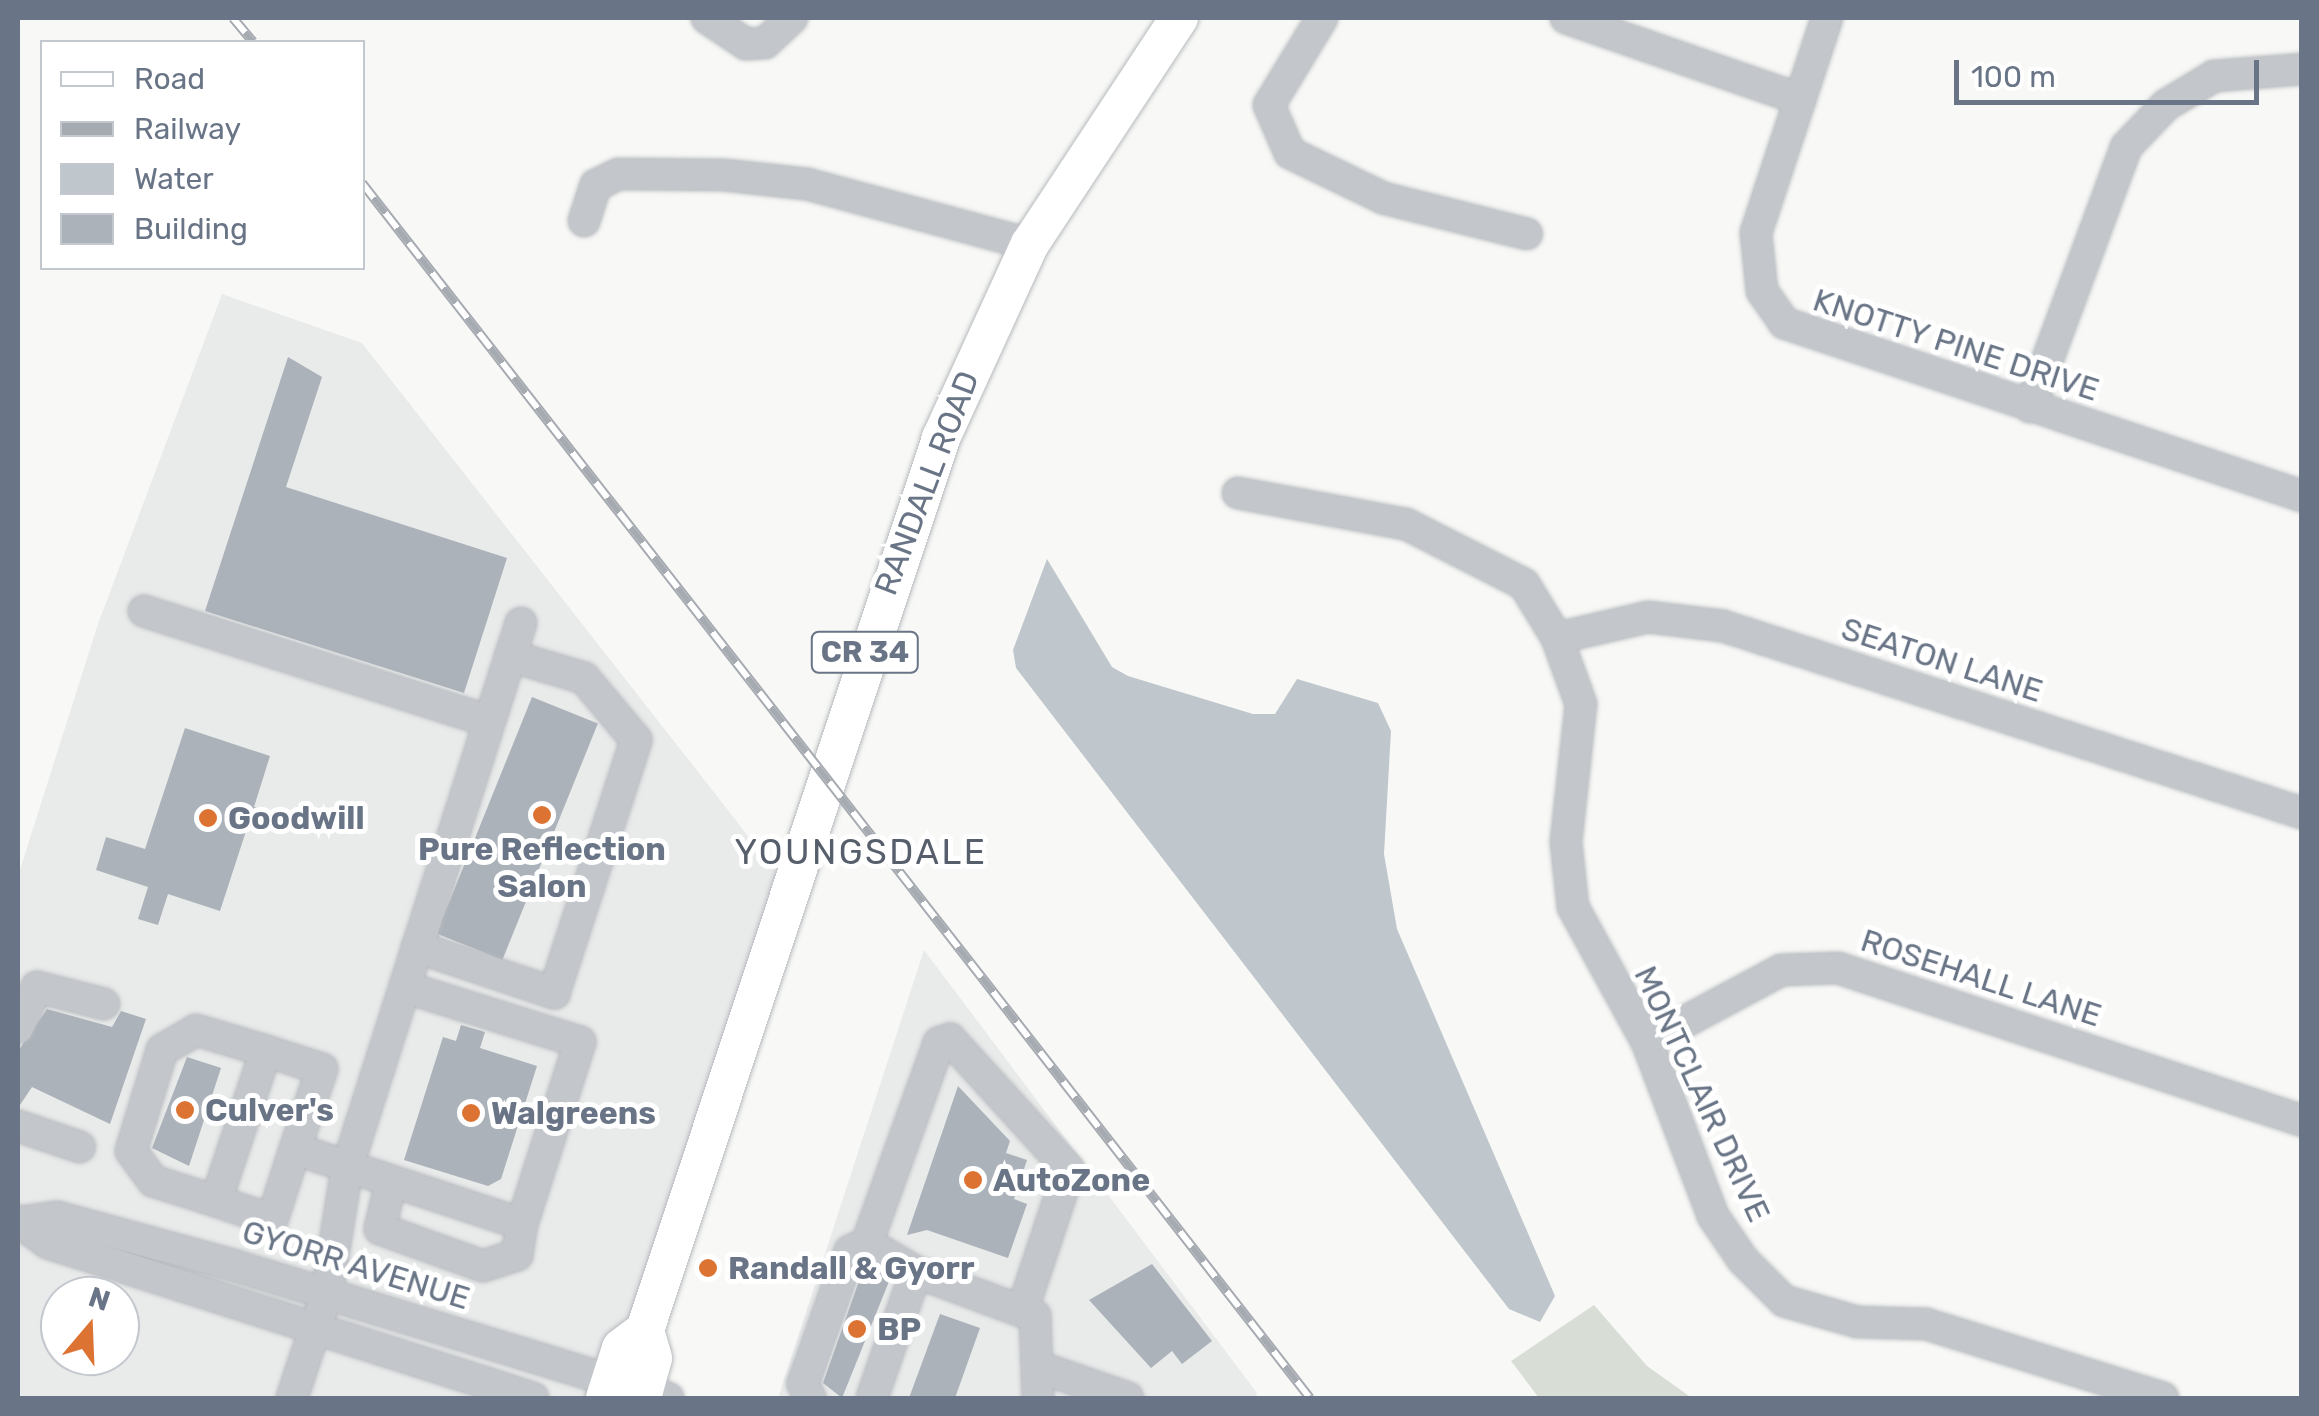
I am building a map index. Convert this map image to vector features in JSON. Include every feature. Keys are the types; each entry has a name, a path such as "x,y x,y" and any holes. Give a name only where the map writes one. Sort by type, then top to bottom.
{"main road":[{"name":"RANDALL ROAD","path":"634,1393 653,1358 645,1330 915,508 1030,244 1179,18"}],"street":[{"path":"707,18 746,44 766,43 792,18"},
{"path":"1322,18 1273,88 1271,126 1311,167 1382,198 1527,234"},
{"path":"1566,18 1800,99"},
{"name":"KNOTTY PINE DRIVE","path":"1828,18 1753,253 1762,291 1784,324 2302,496"},
{"path":"2030,406 2126,147 2166,105 2214,76 2302,70"},
{"path":"584,220 596,185 618,174 724,176 808,184 1030,244"},
{"name":"MONTCLAIR DRIVE","path":"1238,493 1348,509 1443,536 1524,584 1558,638 1581,704 1566,842 1573,907 1647,1042 1714,1216 1784,1301 1857,1322 1926,1324 2089,1388 2163,1398"},
{"path":"144,610 489,721"},
{"name":"SEATON LANE","path":"1558,638 1648,617 1723,626 2302,813"},
{"path":"292,1398 327,1292 347,1168 521,622"},
{"path":"418,948 554,993 636,740 584,678 510,656"},
{"name":"ROSEHALL LANE","path":"1647,1042 1781,970 1838,968 2302,1121"},
{"path":"391,1182 380,1230 482,1266 517,1256 522,1224 580,1042 405,986"},
{"path":"18,1028 37,987 104,1004"},
{"path":"196,1030 322,1070 295,1150 272,1220 153,1181 131,1151 162,1050 196,1030"},
{"path":"810,1398 804,1384 850,1250 867,1243 938,1043 964,1045 1069,1170 1023,1308"},
{"path":"216,1201 266,1051"},
{"path":"18,1126 80,1147"},
{"path":"295,1150 522,1224"},
{"name":"GYORR AVENUE","path":"19,1224 57,1217 327,1292 634,1393"},
{"name":"GYORR AVENUE","path":"19,1224 48,1243 533,1398"},
{"path":"867,1243 916,1272 1023,1308 1040,1326 1038,1398"},
{"path":"872,1398 916,1272"},
{"path":"1039,1367 1128,1398"}],"shaded area":[{"path":"222,294 362,343 778,874 606,1398 18,1398 18,876 98,624"},
{"path":"924,950 1257,1393 1255,1398 778,1398"},
{"path":"1594,1305 1647,1366 1692,1398 1539,1398 1511,1361"}],"water":[{"path":"1047,559 1112,667 1128,676 1253,714 1275,714 1297,679 1378,703 1391,731 1384,854 1397,929 1555,1296 1540,1322 1509,1309 1016,668 1013,650"}],"building":[{"path":"288,357 322,377 286,487 507,558 464,693 205,611"},
{"path":"532,697 598,724 502,960 436,933"},
{"name":"Goodwill","path":"185,728 270,756 254,807 264,809 257,830 247,828 220,911 168,894 158,925 138,919 148,887 96,870 106,837 145,849"},
{"path":"47,1009 112,1027 121,1011 146,1019 110,1124 32,1087 18,1108 18,1051"},
{"name":"Walgreens","path":"461,1025 485,1032 480,1048 537,1066 501,1179 488,1186 404,1160 443,1037 456,1041"},
{"name":"Culver's","path":"187,1057 221,1068 189,1166 152,1148"},
{"name":"AutoZone","path":"958,1086 1010,1141 1006,1153 1027,1160 1014,1199 1027,1204 1008,1258 927,1230 907,1235"},
{"name":"BP","path":"865,1264 890,1279 842,1398 823,1383"},
{"path":"1152,1264 1212,1341 1182,1364 1172,1351 1151,1368 1089,1300"},
{"path":"940,1314 980,1328 955,1398 909,1398"}],"railway":[{"path":"233,18 251,40"},
{"path":"365,187 1310,1398"}],"place":[{"name":"Pure Reflection Salon","path":"542,815"},
{"name":"Goodwill","path":"208,818"},
{"name":"Culver's","path":"185,1110"},
{"name":"Walgreens","path":"471,1113"},
{"name":"AutoZone","path":"973,1180"},
{"name":"Randall & Gyorr","path":"708,1268"},
{"name":"BP","path":"857,1329"}],"district":[{"name":"YOUNGSDALE","path":"861,852"}]}
